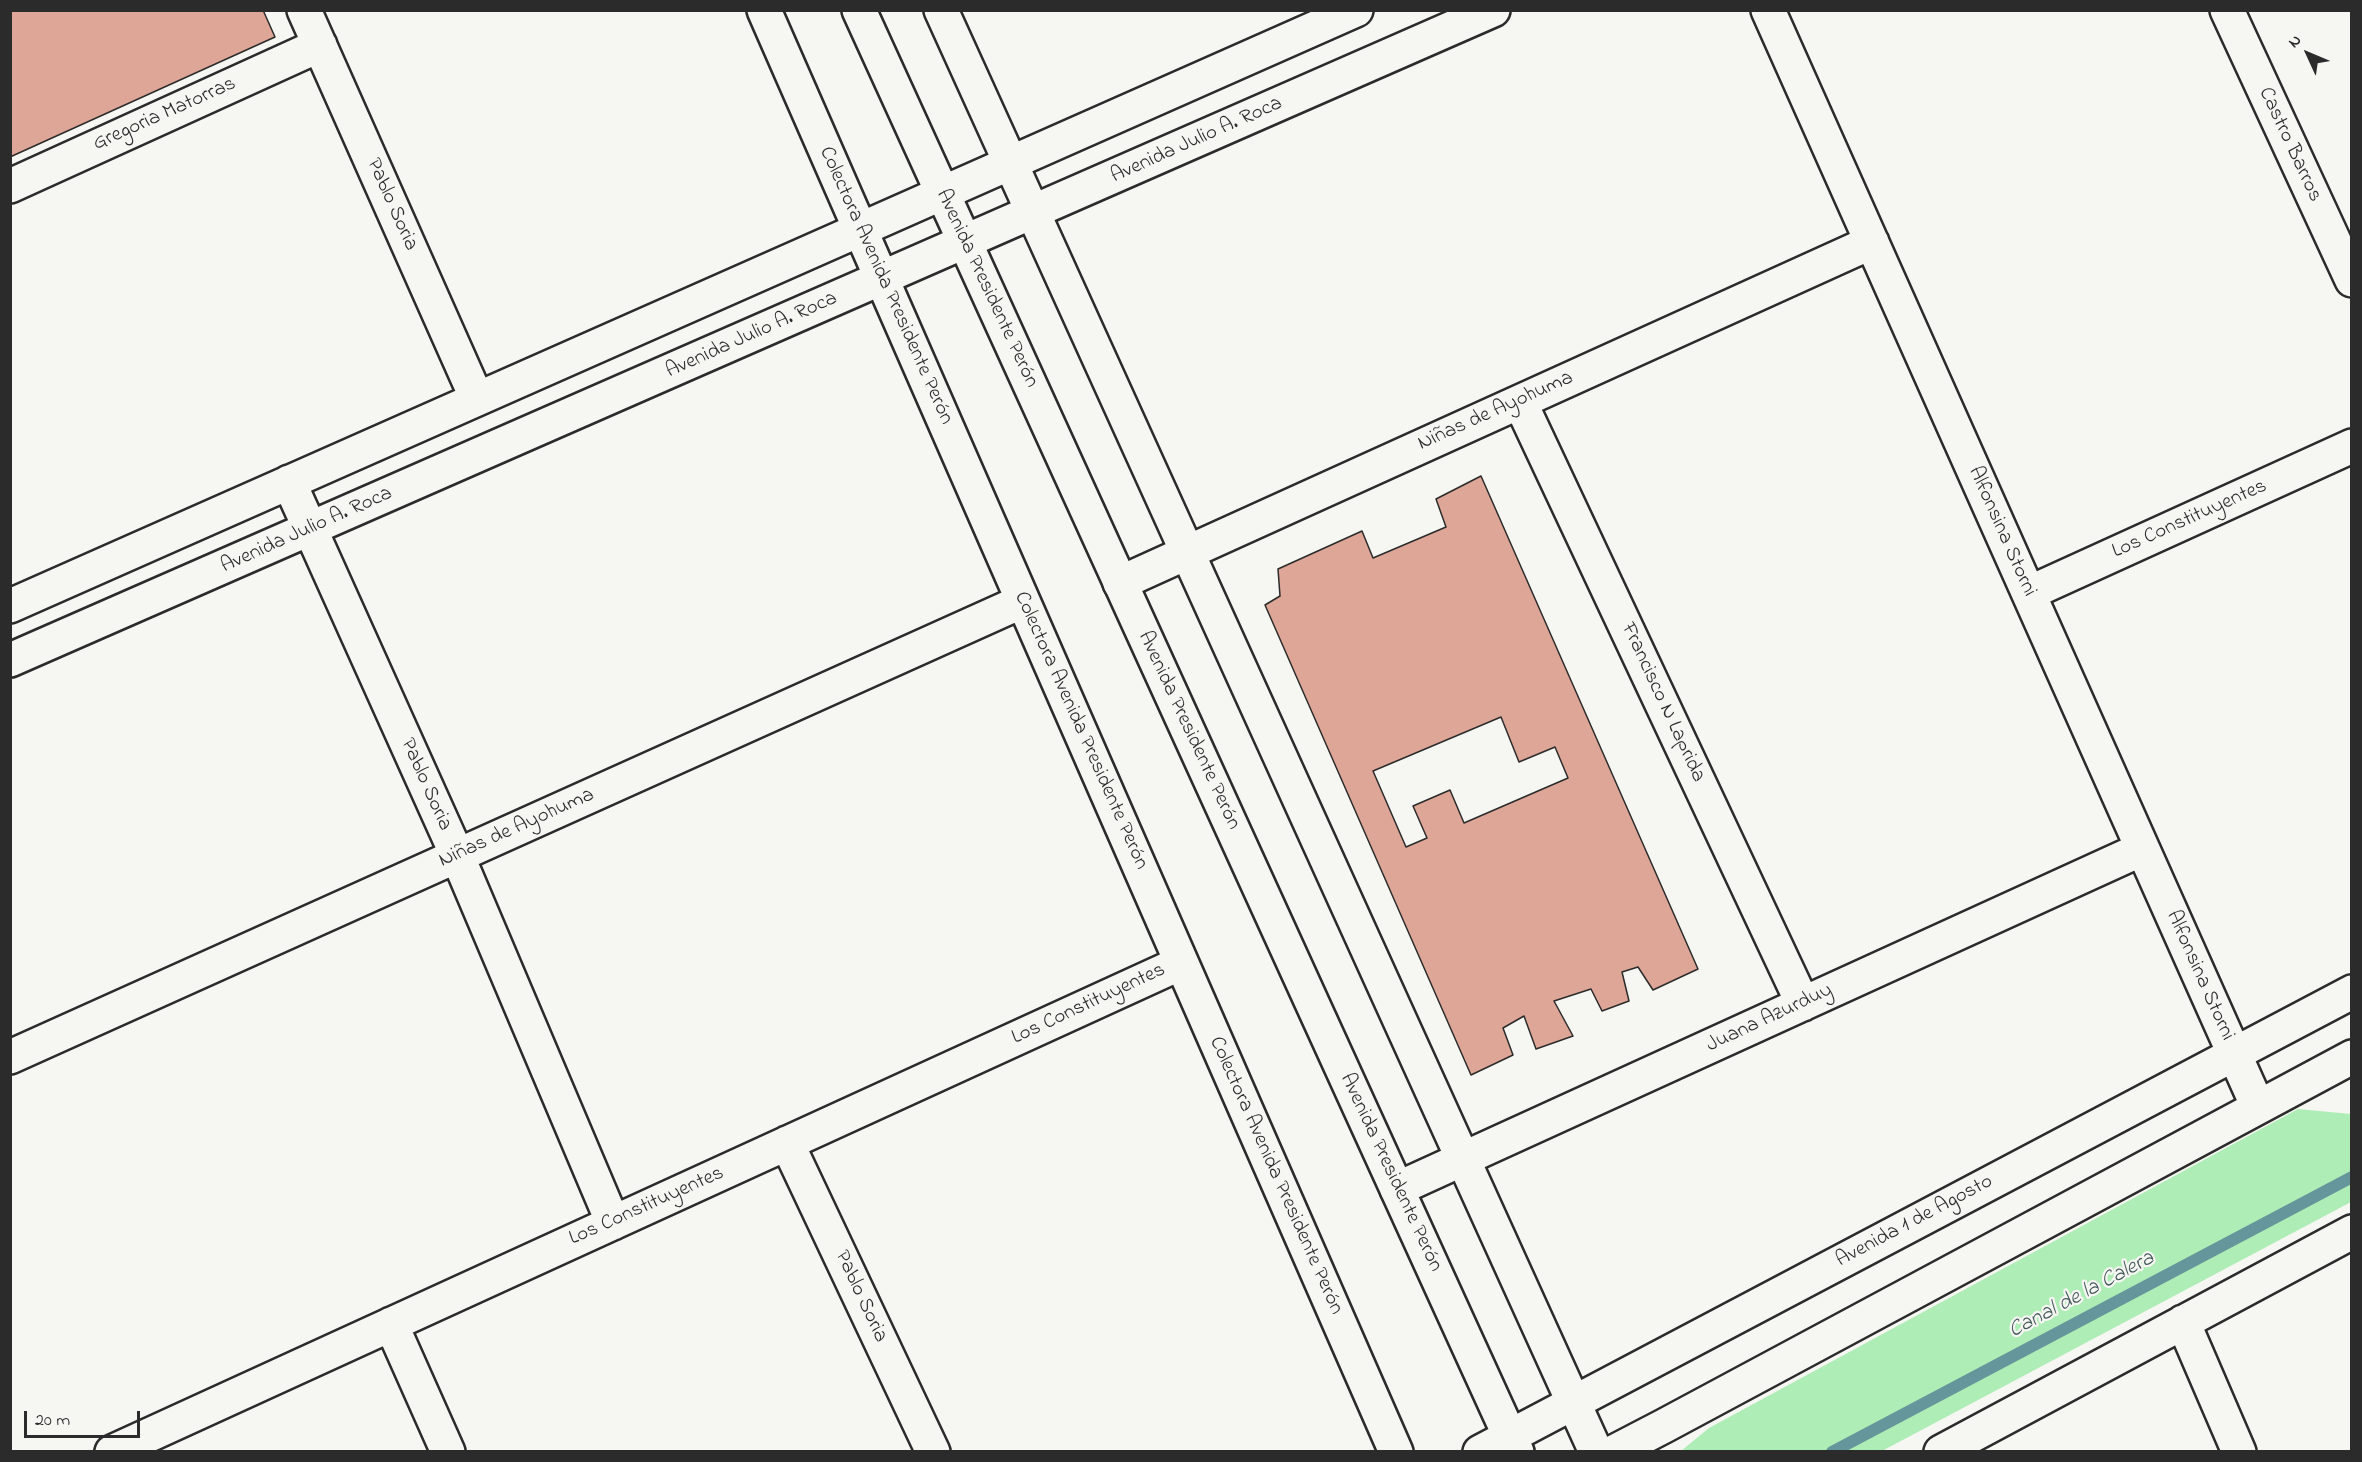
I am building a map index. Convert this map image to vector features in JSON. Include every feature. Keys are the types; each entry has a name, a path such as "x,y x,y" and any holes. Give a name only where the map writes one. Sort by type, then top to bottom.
{"street":[{"name":"Pablo Soria","path":"304,10 477,399"},
{"name":"Colectora Avenida Presidente Perón","path":"764,10 1396,1452"},
{"name":"Avenida Presidente Perón","path":"860,10 1513,1444"},
{"path":"940,10 1596,1452"},
{"path":"10,606 1356,10"},
{"name":"Avenida Julio A. Roca","path":"10,660 1493,10"},
{"name":"Alfonsina Storni","path":"1768,10 2258,1107"},
{"name":"Castro Barros","path":"2227,10 2352,280"},
{"name":"Gregoria Matorras","path":"10,186 320,45"},
{"name":"Niñas de Ayohuma","path":"1120,583 1872,242"},
{"name":"Francisco N Laprida","path":"1520,402 1803,1004"},
{"name":"Los Constituyentes","path":"2028,593 2352,446"},
{"name":"Pablo Soria","path":"289,482 457,855 613,1223"},
{"name":"Niñas de Ayohuma","path":"10,1057 1023,601"},
{"name":"Juana Azurduy","path":"1397,1189 2142,849"},
{"name":"Los Constituyentes","path":"112,1452 1181,963"},
{"name":"Avenida 1 de Agosto","path":"1480,1452 1513,1444 1574,1403 2352,992"},
{"path":"1614,1452 2352,1057"},
{"name":"Pablo Soria","path":"787,1143 933,1452"},
{"path":"1941,1452 2352,1232"},
{"path":"2183,1322 2239,1452"},
{"path":"391,1324 448,1452"}],"green space":[{"path":"2298,1109 2351,1114 2351,1202 1882,1451 1681,1451 1709,1428"}],"building":[{"path":"10,10 263,10 275,37 10,157"},
{"path":"1481,476 1698,969 1653,990 1638,967 1622,972 1629,1001 1602,1011 1591,989 1554,1001 1573,1036 1536,1049 1524,1016 1503,1028 1513,1055 1471,1075 1265,605 1280,596 1278,569 1362,531 1373,558 1446,527 1436,499","holes":["1501,717 1519,762 1555,747 1568,778 1464,823 1450,790 1413,806 1427,838 1406,847 1373,771"]}],"waterway":[{"name":"Canal de la Calera","path":"1832,1452 2352,1177"}]}
